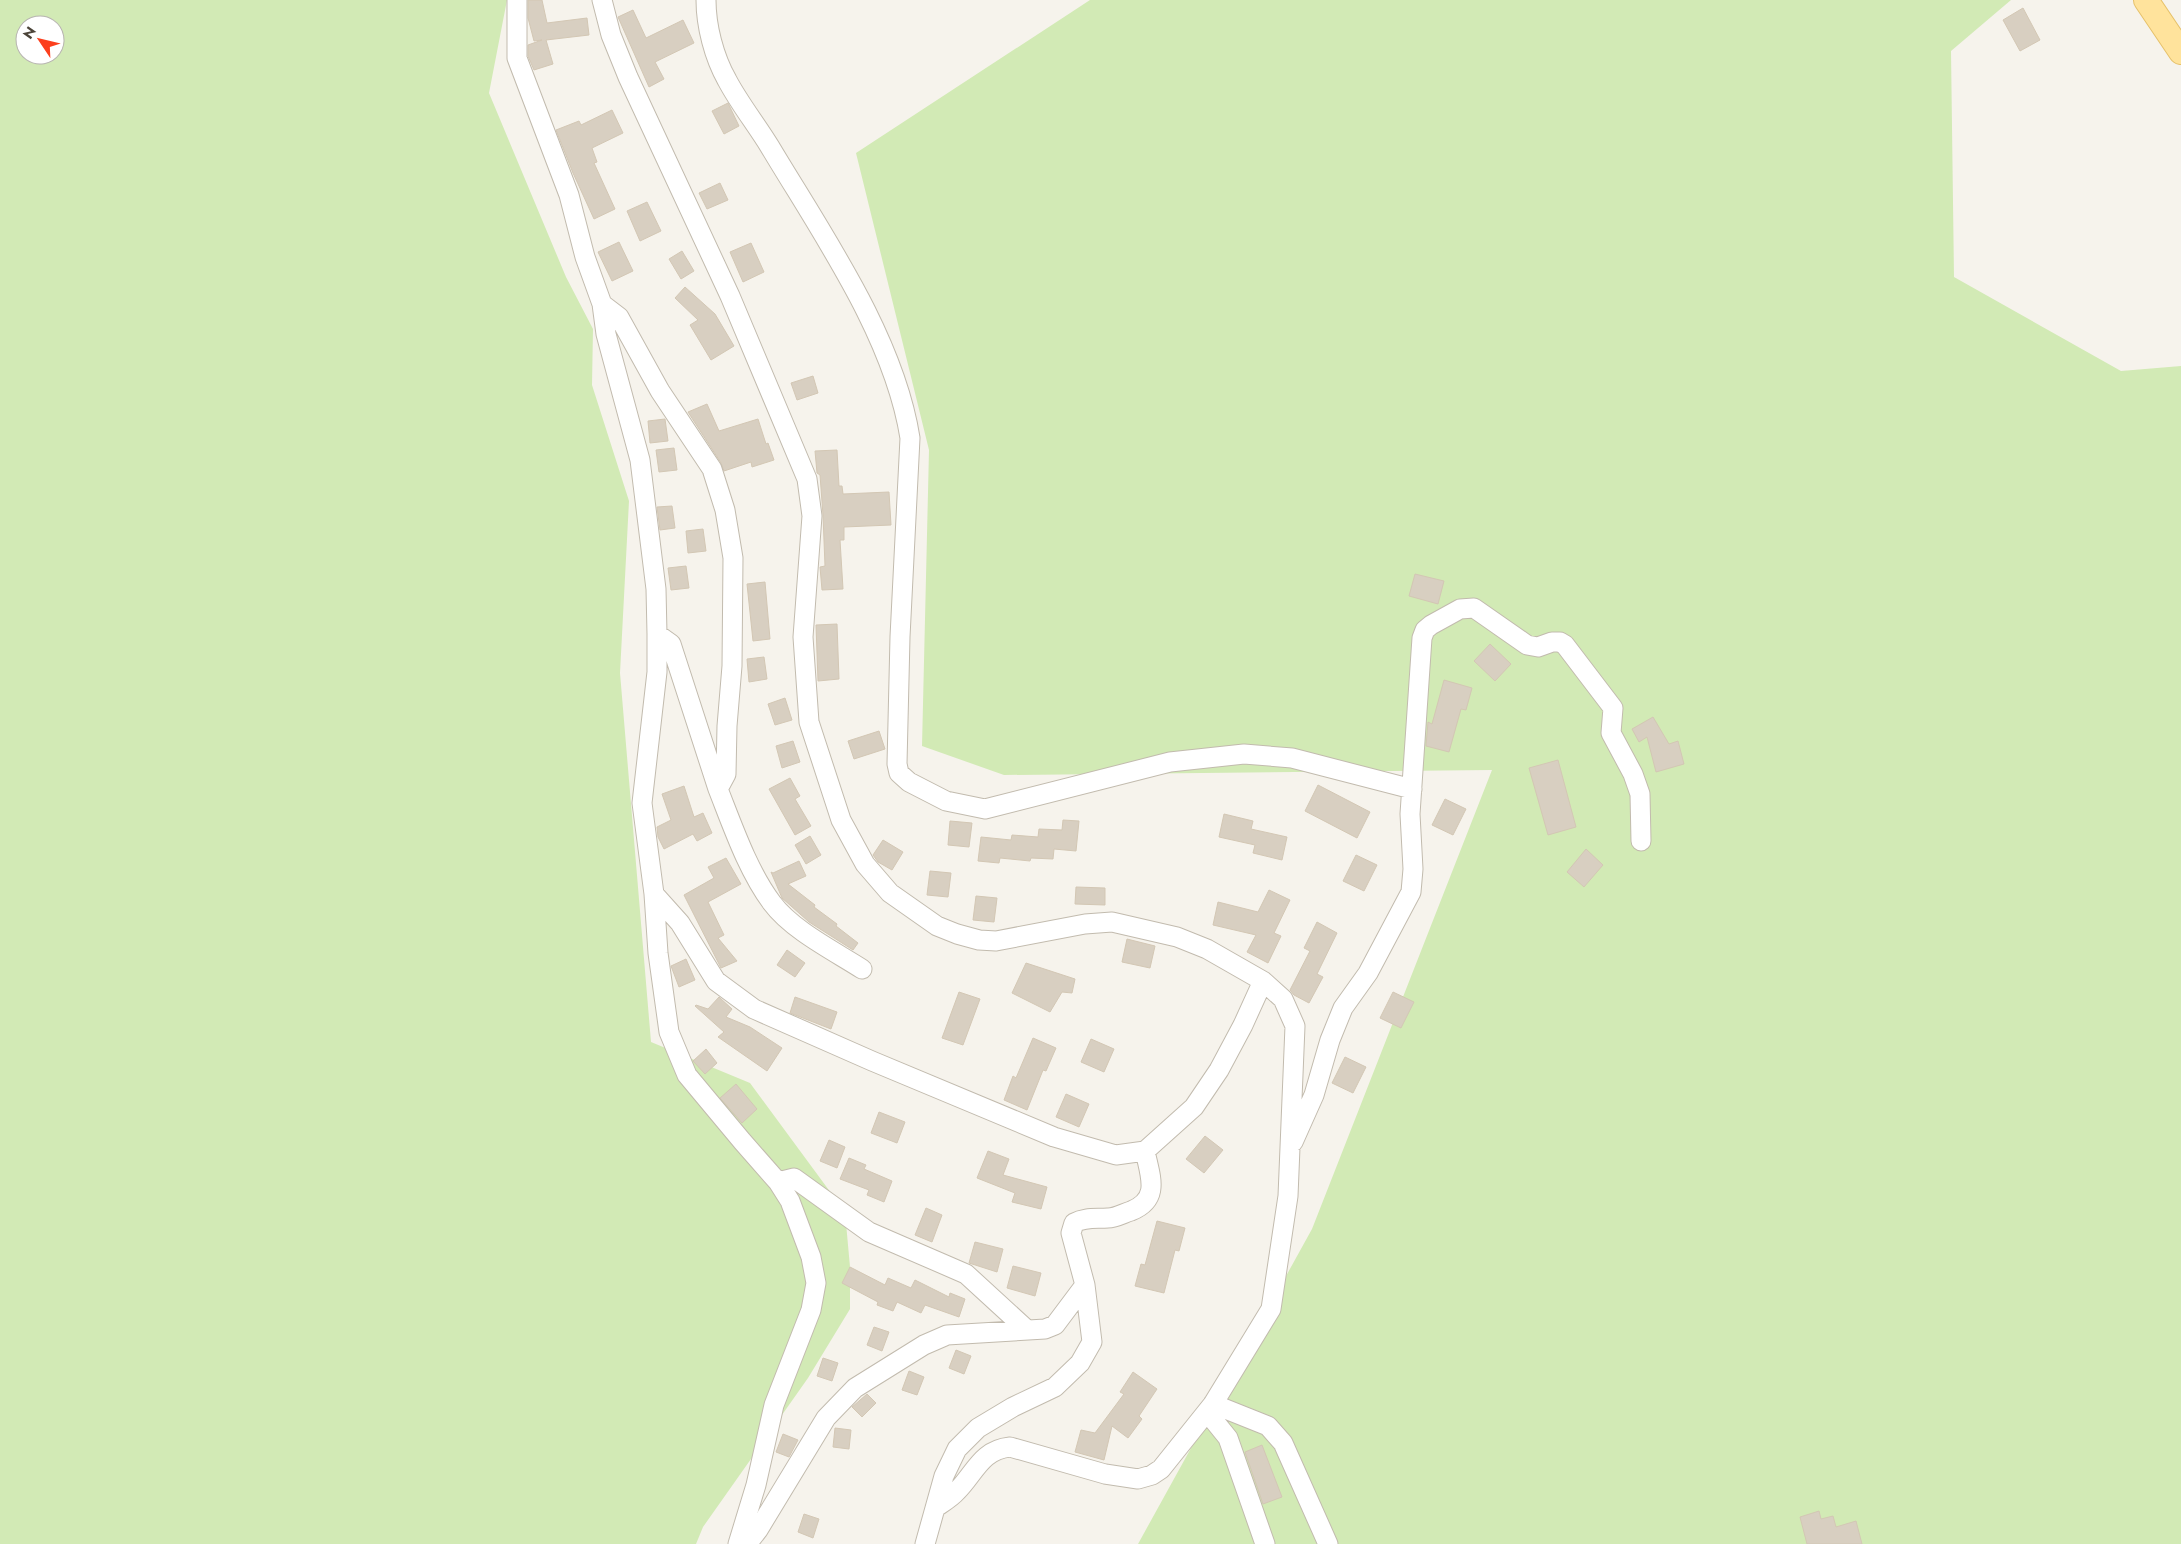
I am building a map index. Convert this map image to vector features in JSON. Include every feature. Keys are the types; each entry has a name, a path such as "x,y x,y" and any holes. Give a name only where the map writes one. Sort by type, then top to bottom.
{"main road":[{"path":"2146,0 2181,52"}],"street":[{"path":"517,0 517,58 568,196 585,257 602,304 606,334 640,460 656,589 658,634 657,672 642,803 654,894 658,953 669,1032 687,1075 778,1182 790,1202 811,1257 816,1283 811,1310 774,1405 756,1485 738,1544"},
{"path":"602,0 611,35 628,77 734,304 807,479 812,516 803,637 809,722 840,820 865,864 890,893 937,926 957,934 996,941 1085,924 1112,922 1176,937 1207,949 1262,981 1283,1000 1295,1026 1288,1196 1271,1309 1210,1408 1161,1468 1152,1475 1138,1479 1105,1474 1010,1447 998,1448 983,1458 956,1492 935,1508"},
{"path":"706,0 706,21 726,79 759,129 850,282 896,380 905,408 910,438 900,637 896,764 899,773 909,782 946,801 985,809 1170,762 1244,754 1292,758 1412,789"},
{"path":"602,304 619,317 660,391 712,469 725,510 733,558 732,666 727,726 726,774 718,789"},
{"path":"1290,1148 1314,1095 1330,1040 1343,1008 1368,973 1411,892 1413,869 1410,814 1422,638 1431,625 1460,609 1474,608 1527,645 1538,647 1552,642 1560,642 1565,645 1613,708 1611,733 1633,774 1640,794 1641,840"},
{"path":"658,634 670,644 718,789 741,849 772,904 794,925 862,969"},
{"path":"654,894 680,924 716,981 754,1009 872,1061 1054,1137 1116,1155 1145,1151 1194,1107 1219,1070 1244,1025 1262,981"},
{"path":"925,1544 944,1476 957,1449 978,1428 1013,1407 1055,1387 1080,1363 1092,1342 1085,1284 1071,1233 1074,1223 1081,1219 1112,1218 1140,1207 1150,1197 1152,1185 1145,1151"},
{"path":"778,1182 794,1178 869,1232 966,1274 1026,1329"},
{"path":"747,1544 758,1530 826,1418 855,1388 924,1345 947,1335 1045,1328 1055,1325 1085,1284"},
{"path":"1210,1408 1228,1438 1265,1544"},
{"path":"1210,1408 1268,1426 1283,1443 1328,1544"}],"green space":[{"path":"0,0 507,0 489,93 566,277 593,329 592,385 629,501 620,673 651,1042 750,1083 845,1212 850,1267 850,1309 808,1378 703,1527 696,1544 0,1544"},
{"path":"1090,0 2011,0 1951,51 1954,277 2121,371 2181,366 2181,1544 1138,1544 1312,1229 1492,770 1004,775 922,746 929,450 856,153"}],"building":[{"path":"528,0 542,0 547,23 587,18 589,35 546,40 553,64 534,70 528,56 528,45 542,40 534,41 528,18"},
{"path":"2023,8 2040,40 2020,51 2003,20"},
{"path":"633,10 646,38 683,20 694,43 655,62 664,79 649,87 618,17"},
{"path":"728,103 739,126 724,134 712,111"},
{"path":"612,110 623,133 592,148 597,162 594,163 615,209 594,219 556,130 579,121 581,125"},
{"path":"720,183 728,200 707,209 699,193"},
{"path":"647,202 661,231 640,241 627,211"},
{"path":"619,242 633,271 612,281 598,252"},
{"path":"751,243 764,272 743,282 730,252"},
{"path":"682,251 694,271 681,279 669,259"},
{"path":"685,287 715,314 734,346 711,360 690,325 698,320 675,298"},
{"path":"813,376 818,393 797,400 791,383"},
{"path":"707,404 719,431 758,419 766,444 768,443 774,460 752,467 751,462 724,471 721,463 688,412"},
{"path":"665,419 668,441 650,443 648,421"},
{"path":"674,448 677,470 659,472 656,450"},
{"path":"837,450 839,486 842,486 843,494 889,492 891,525 844,527 844,540 840,540 843,589 822,590 820,567 825,566 823,515 820,475 817,473 815,451"},
{"path":"672,506 675,528 660,530 657,507"},
{"path":"703,529 706,551 688,553 686,531"},
{"path":"686,566 689,588 671,590 668,568"},
{"path":"1415,574 1444,581 1438,604 1409,596"},
{"path":"765,582 770,639 753,641 747,584"},
{"path":"837,624 839,679 818,681 816,625"},
{"path":"1490,644 1511,664 1495,681 1474,661"},
{"path":"764,657 767,679 749,682 747,659"},
{"path":"1444,680 1472,688 1466,710 1461,709 1449,752 1426,746 1428,722 1432,724"},
{"path":"785,698 792,720 775,725 768,704"},
{"path":"1653,717 1669,744 1678,741 1684,764 1656,772 1647,737 1639,742 1632,729"},
{"path":"879,731 885,749 854,759 848,741"},
{"path":"793,741 800,762 782,768 776,746"},
{"path":"1558,760 1576,827 1548,835 1529,768"},
{"path":"790,778 800,796 795,799 811,826 795,835 769,789"},
{"path":"1318,785 1370,812 1357,838 1305,811"},
{"path":"684,786 694,817 703,813 712,833 697,841 693,834 664,849 658,837 657,827 671,820 662,794"},
{"path":"1445,799 1466,809 1453,835 1432,825"},
{"path":"1224,814 1253,821 1251,829 1287,837 1282,860 1253,853 1255,845 1219,837"},
{"path":"1063,820 1079,821 1076,851 1054,849 1053,859 1031,858 1030,861 1000,858 999,863 978,861 981,837 1011,840 1012,835 1038,837 1039,829 1062,830"},
{"path":"950,821 972,823 969,847 948,845"},
{"path":"810,836 821,855 806,864 795,845"},
{"path":"883,840 903,852 892,870 878,862 873,855"},
{"path":"1586,849 1603,865 1584,887 1567,872"},
{"path":"1356,855 1377,865 1364,891 1343,881"},
{"path":"726,858 741,884 708,902 724,935 718,938 737,961 721,968 684,895 714,878 708,867"},
{"path":"799,861 806,876 788,884 858,943 853,950 809,922 782,898 771,872 773,873"},
{"path":"930,871 951,873 948,897 927,895"},
{"path":"1076,887 1105,888 1105,905 1075,904"},
{"path":"1269,890 1290,900 1274,933 1281,936 1268,963 1247,952 1256,935 1213,925 1218,902 1258,912"},
{"path":"976,896 997,898 994,922 973,920"},
{"path":"1317,922 1337,933 1317,974 1323,977 1309,1003 1294,995 1290,990 1310,951 1304,948"},
{"path":"1127,939 1155,946 1150,968 1122,962"},
{"path":"787,950 805,963 795,977 777,965"},
{"path":"686,959 695,980 679,987 671,966"},
{"path":"1026,963 1075,979 1072,993 1062,992 1050,1012 1012,993"},
{"path":"959,992 980,999 963,1045 942,1038"},
{"path":"1393,992 1414,1002 1401,1028 1380,1018"},
{"path":"719,997 732,1009 726,1017 750,1027 782,1048 767,1071 718,1037 724,1032 695,1006 708,1009"},
{"path":"795,997 837,1012 831,1029 790,1013"},
{"path":"1033,1038 1056,1048 1046,1071 1043,1070 1027,1110 1004,1100 1013,1076 1016,1078"},
{"path":"1091,1039 1114,1049 1104,1072 1081,1062"},
{"path":"706,1049 717,1063 705,1074 693,1061"},
{"path":"1345,1057 1366,1067 1353,1093 1332,1083"},
{"path":"736,1084 757,1109 742,1123 720,1098"},
{"path":"1066,1094 1089,1104 1079,1127 1056,1117"},
{"path":"879,1112 905,1122 897,1143 871,1133"},
{"path":"1205,1136 1223,1150 1204,1173 1186,1159"},
{"path":"829,1140 845,1147 837,1168 820,1161"},
{"path":"988,1151 1009,1159 1003,1175 1047,1187 1041,1209 1012,1202 1015,1193 977,1178"},
{"path":"849,1158 866,1165 864,1169 892,1181 884,1202 867,1195 869,1190 840,1179"},
{"path":"926,1208 942,1215 932,1242 915,1235"},
{"path":"1157,1221 1185,1228 1179,1251 1175,1250 1164,1293 1135,1286 1141,1264 1145,1265"},
{"path":"975,1242 1003,1249 997,1272 969,1263"},
{"path":"1013,1266 1041,1273 1035,1296 1007,1288"},
{"path":"850,1267 885,1285 888,1278 911,1288 915,1280 949,1297 950,1293 965,1299 959,1317 925,1305 921,1313 897,1302 893,1311 877,1305 878,1302 842,1283"},
{"path":"874,1327 889,1332 882,1351 867,1345"},
{"path":"956,1350 971,1356 964,1374 949,1368"},
{"path":"823,1358 838,1363 832,1381 817,1376"},
{"path":"909,1371 924,1377 917,1395 902,1390"},
{"path":"1133,1372 1157,1389 1139,1416 1142,1419 1128,1438 1112,1426 1104,1460 1075,1452 1081,1430 1095,1433 1124,1394 1120,1392"},
{"path":"867,1394 876,1403 862,1417 852,1407"},
{"path":"835,1428 851,1430 849,1449 833,1447"},
{"path":"783,1434 798,1440 789,1457 776,1452"},
{"path":"1262,1445 1282,1497 1263,1504 1245,1452"},
{"path":"1819,1511 1821,1519 1833,1516 1836,1527 1856,1521 1862,1544 1807,1544 1800,1517"},
{"path":"804,1514 819,1519 813,1538 798,1532"}]}
